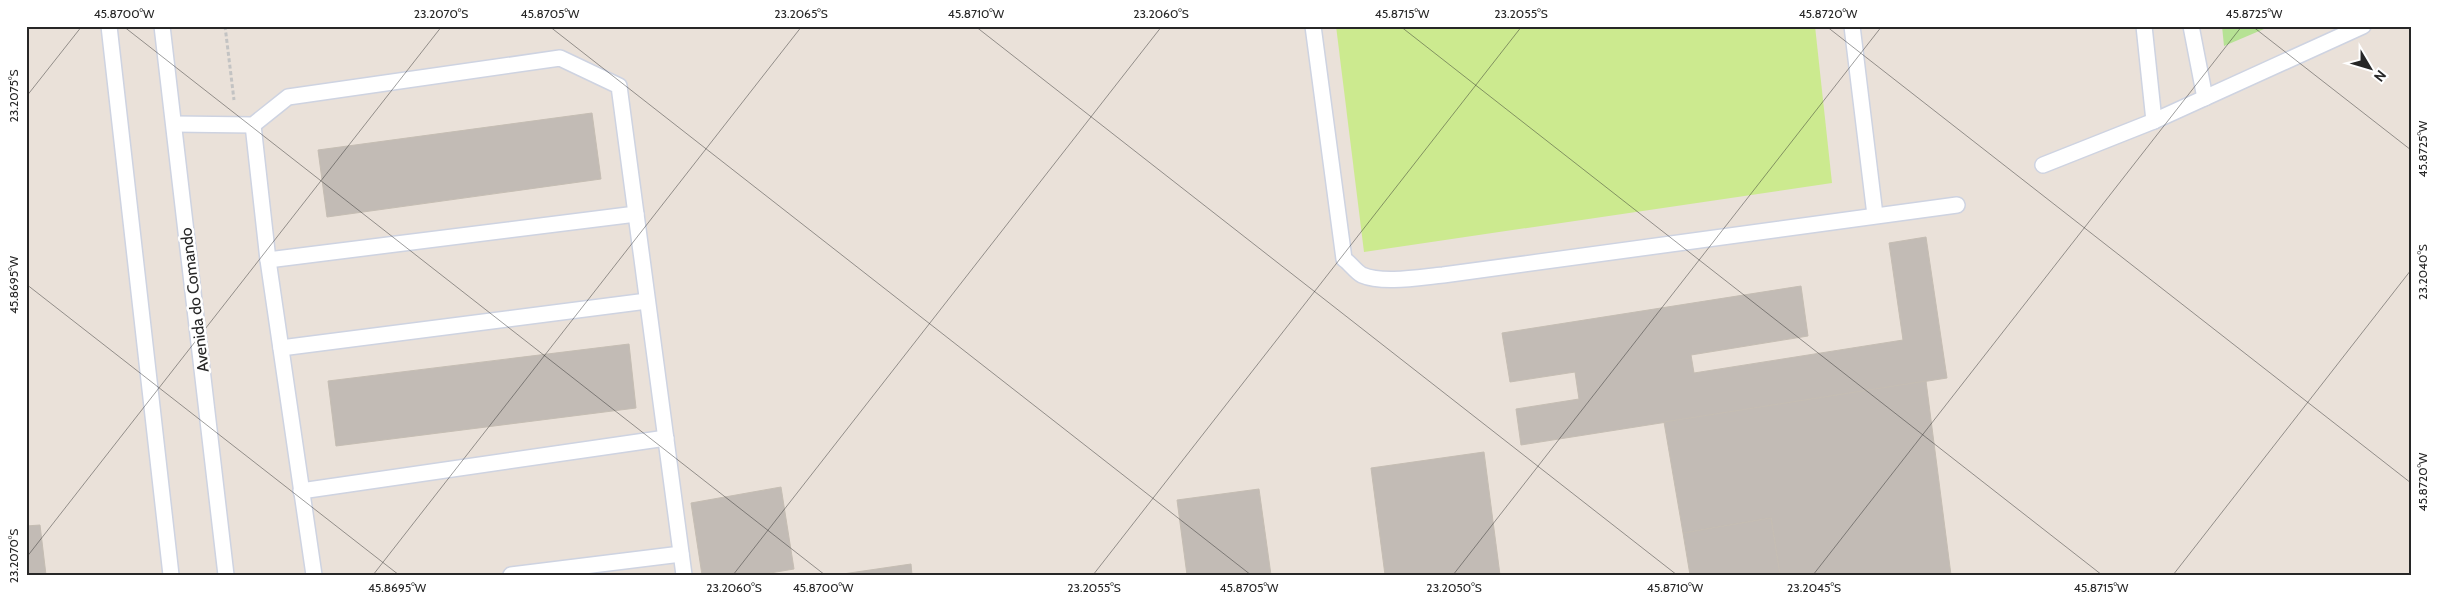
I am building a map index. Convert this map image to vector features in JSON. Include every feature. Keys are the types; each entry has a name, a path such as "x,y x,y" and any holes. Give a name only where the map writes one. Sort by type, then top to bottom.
{"lane":[{"path":"109,26 171,575"},
{"name":"Avenida do Comando","path":"162,26 226,575"},
{"path":"1312,26 1344,259 1362,275 1404,279 1443,275 1958,205"},
{"path":"1852,26 1875,215"},
{"path":"2144,26 2154,121"},
{"path":"2191,26 2205,98"},
{"path":"2043,165 2154,121 2364,26"},
{"path":"174,124 253,125 288,97 560,58 619,86 684,575"},
{"path":"253,125 268,260 314,575"},
{"path":"268,260 636,214"},
{"path":"280,348 648,301"},
{"path":"301,491 666,438"},
{"path":"510,575 681,554"}],"green space":[{"path":"1336,26 1815,26 1832,183 1364,252"},
{"path":"2222,26 2271,26 2224,46"}],"building":[{"path":"592,113 601,179 327,217 318,150"},
{"path":"1926,237 1947,378 1521,445 1516,409 1579,399 1575,372 1510,382 1502,333 1801,286 1808,336 1691,355 1694,373 1903,340 1889,243"},
{"path":"629,344 636,408 336,446 328,381"},
{"path":"1926,381 1951,575 1780,575 1771,518 1683,533 1664,422"},
{"path":"1484,452 1500,575 1385,575 1371,468"},
{"path":"781,487 794,569 758,575 702,575 691,503"},
{"path":"1259,489 1271,575 1187,575 1177,500"},
{"path":"1771,518 1780,575 1690,575 1683,533"},
{"path":"40,525 46,575 26,575 26,526"},
{"path":"911,564 912,575 836,575"}]}
